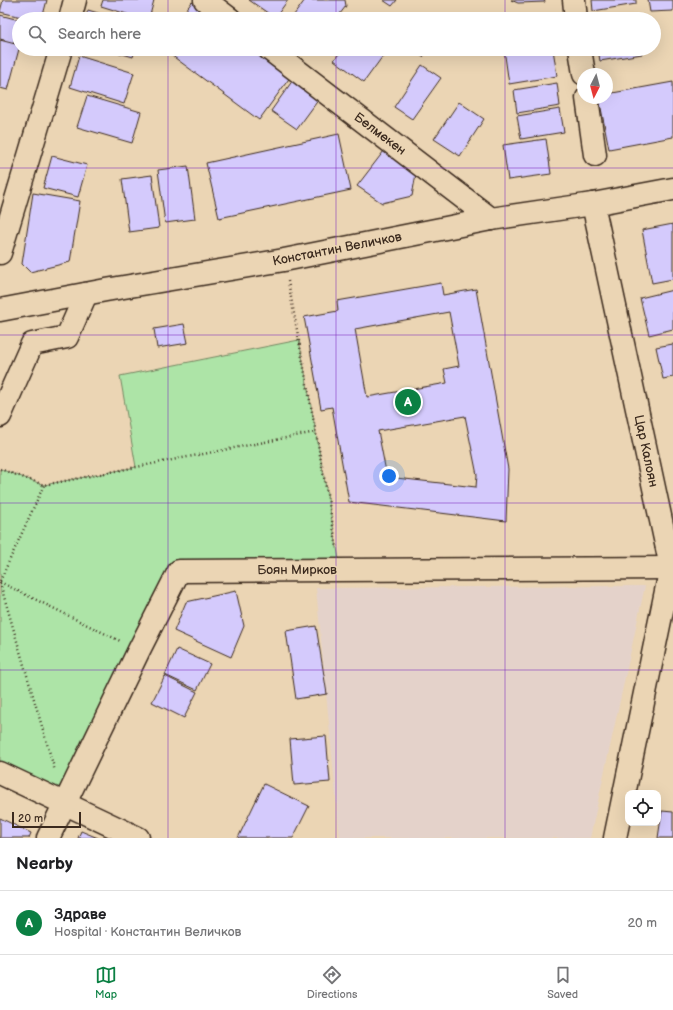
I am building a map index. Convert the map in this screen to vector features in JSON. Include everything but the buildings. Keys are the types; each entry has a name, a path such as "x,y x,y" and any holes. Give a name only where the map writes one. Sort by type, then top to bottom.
{"street":[{"path":"72,12 75,0"},
{"path":"205,0 221,12"},
{"path":"574,0 575,12"},
{"path":"0,254 59,56"},
{"name":"Белмекен","path":"278,56 491,219"},
{"path":"581,56 583,68"},
{"path":"588,104 595,155"},
{"name":"Константин Величков","path":"0,310 284,260 491,219 593,204 673,189"},
{"name":"Цар Калоян","path":"593,204 672,567 616,838"},
{"path":"0,416 32,344 67,337 86,294"},
{"name":"Боян Мирков","path":"48,838 179,571 672,567"},
{"path":"0,773 138,838"}],"path":[{"path":"284,260 341,570"},
{"path":"0,469 44,485 316,432"},
{"path":"44,485 0,582 64,803"},
{"path":"0,582 139,650"}],"shaded area":[{"path":"645,586 590,838 340,838 316,588"}],"green space":[{"path":"299,340 341,570 179,571 64,803 0,773 0,469 44,485 136,467 120,376"}],"place":[{"name":"Здраве","path":"408,402"}]}
